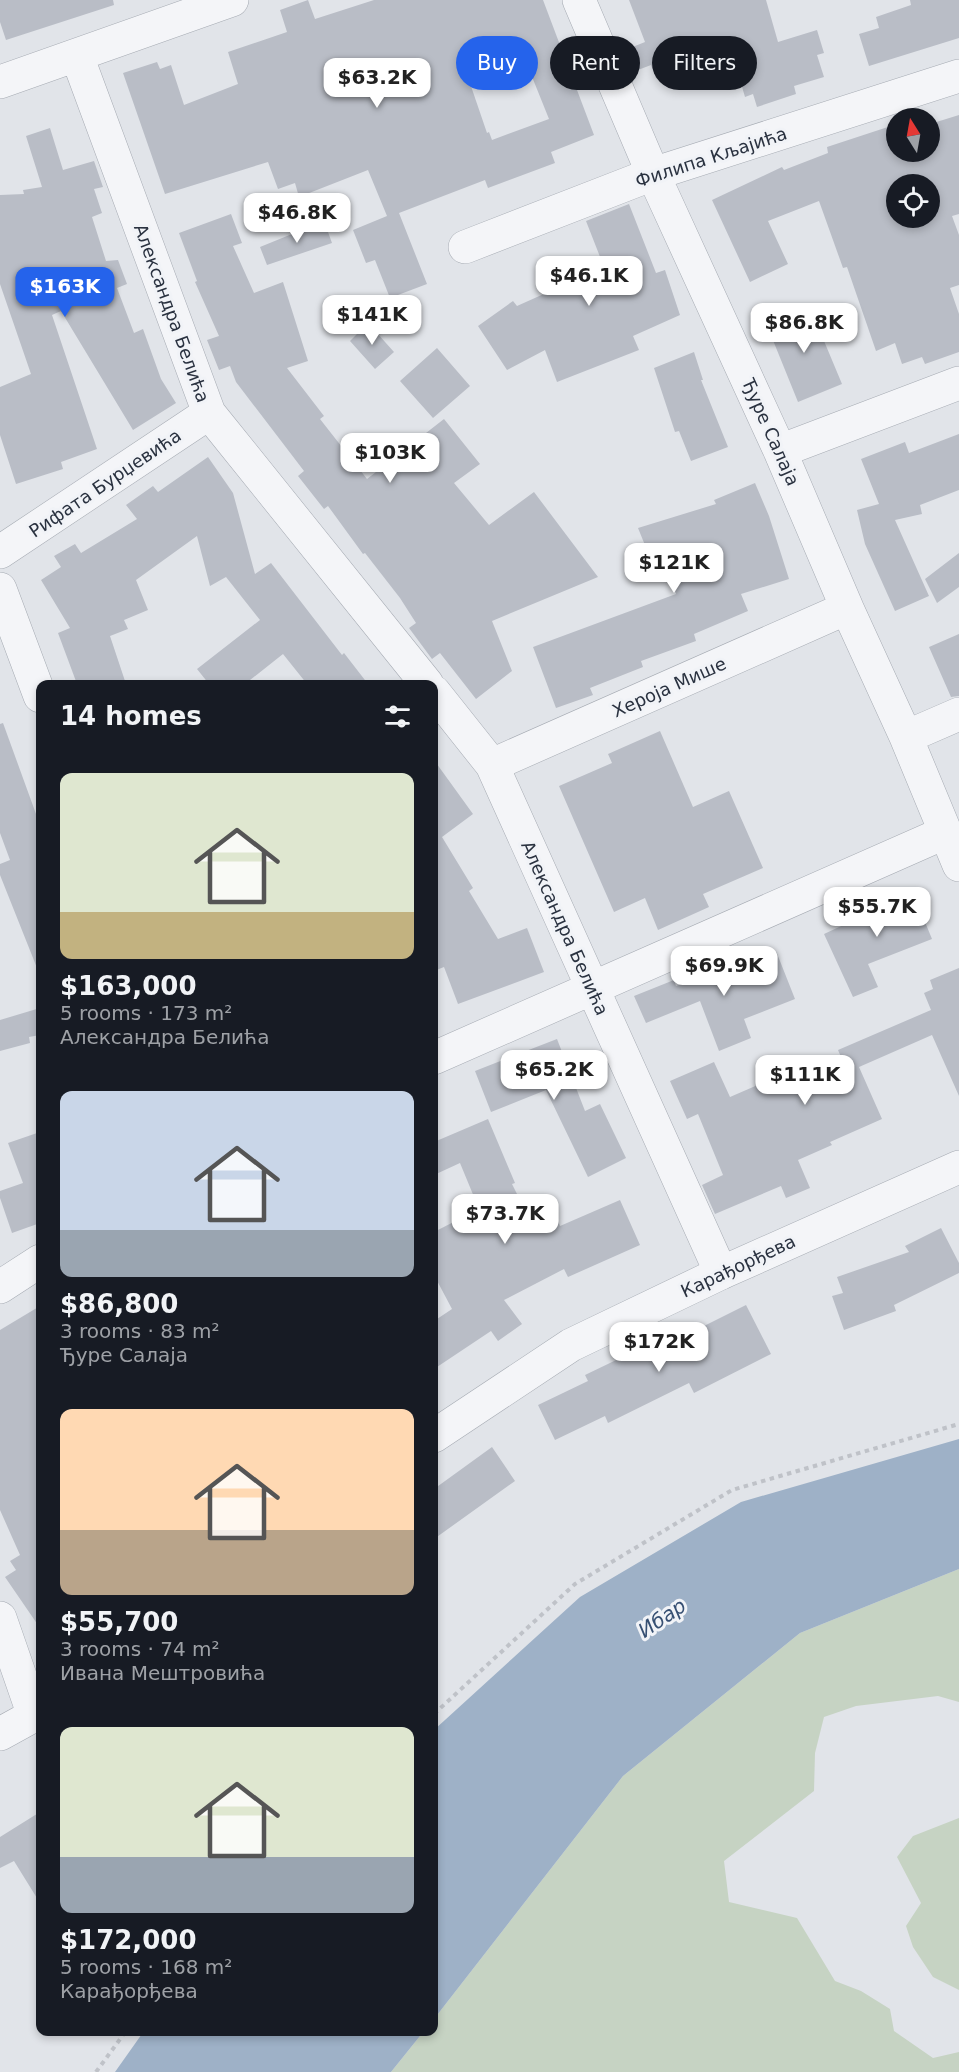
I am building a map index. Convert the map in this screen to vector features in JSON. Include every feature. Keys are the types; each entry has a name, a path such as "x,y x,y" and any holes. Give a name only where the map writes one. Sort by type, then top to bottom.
{"street":[{"path":"0,82 232,0"},
{"name":"Ђуре Салаја","path":"579,0 653,174 780,451 847,608 906,737 959,865"},
{"name":"Александра Белића","path":"77,56 209,413 424,680"},
{"name":"Филипа Кљајића","path":"465,247 653,174 959,76"},
{"path":"780,451 959,383"},
{"name":"Рифата Бурџевића","path":"2,546 209,413"},
{"path":"0,589 36,685"},
{"name":"Хероја Мише","path":"492,765 847,608"},
{"name":"Александра Белића","path":"438,697 492,765 722,1273"},
{"path":"906,737 959,714"},
{"path":"438,1056 944,833"},
{"name":"Карађорђева","path":"438,1433 571,1345 722,1273 959,1167"},
{"path":"0,1287 36,1264"},
{"path":"0,1618 36,1711"},
{"path":"0,1734 36,1715"}],"path":[{"path":"438,1710 575,1584 732,1490 959,1425"},
{"path":"96,2072 122,2036"}],"green space":[{"path":"959,1569 959,1702 938,1696 856,1706 824,1717 815,1753 814,1791 724,1861 729,1902 797,1918 835,1981 861,1991 890,2009 894,2031 933,2058 959,2052 959,2072 391,2072 420,2036 438,2036 438,2014 623,1776 800,1633"},
{"path":"959,1818 959,1990 933,1977 913,1947 906,1926 921,1903 897,1857 913,1836"}],"water":[{"name":"Ибар","path":"959,1439 959,1569 800,1633 623,1776 438,2014 438,1726 580,1597 741,1502"},
{"path":"140,2036 420,2036 391,2072 115,2072"}],"building":[{"path":"0,0 113,0 114,5 6,40 0,22"},
{"path":"308,0 315,19 374,0 543,0 557,36 550,36 550,90 577,90 594,135 551,152 555,163 488,188 485,180 399,213 427,284 390,298 375,260 366,263 353,230 387,216 368,170 299,197 295,183 278,189 268,162 165,194 123,73 157,62 160,69 171,65 184,105 238,84 228,52 287,32 280,10"},
{"path":"629,0 766,0 778,42 817,30 824,53 817,55 824,77 794,86 796,94 757,107 753,94 745,97 743,90 757,90 757,36 652,36 652,68 651,65 640,69 640,44 645,42"},
{"path":"910,0 959,0 959,38 869,66 859,34 879,28 876,17 911,5"},
{"path":"959,115 959,214 952,216 959,235 959,285 950,288 959,314 959,352 925,364 922,357 902,364 895,343 876,351 847,267 843,268 819,201 768,221 788,264 750,282 712,200 782,167 784,170 828,153 827,147 886,128 886,162 940,162 940,121"},
{"path":"50,128 63,170 94,161 103,187 94,189 102,213 92,217 106,261 118,260 127,284 117,288 134,333 143,329 161,379 176,403 133,430 61,311 52,315 97,449 61,462 63,469 16,484 0,435 0,387 31,374 0,284 0,195 24,194 23,190 42,187 26,136"},
{"path":"629,204 656,273 665,270 680,315 633,336 639,350 557,382 545,350 507,370 478,326 513,301 517,306 604,267 586,221"},
{"path":"231,214 242,243 233,246 254,293 283,282 308,361 287,368 324,416 320,419 367,479 444,419 480,464 454,483 489,525 534,492 598,577 492,621 512,671 476,699 440,653 432,659 409,628 416,623 400,598 365,553 363,554 328,506 324,509 298,476 304,471 236,382 230,366 219,370 207,340 219,336 195,282 197,281 179,233"},
{"path":"324,221 332,243 267,265 260,247"},
{"path":"809,305 842,384 798,402 766,323"},
{"path":"368,323 394,352 375,369 350,341"},
{"path":"437,348 470,386 433,418 400,381"},
{"path":"694,352 703,380 701,380 728,447 691,461 679,431 675,432 654,368"},
{"path":"959,434 959,490 920,505 922,514 895,520 929,596 895,611 865,544 857,510 879,504 861,459 905,442 909,453"},
{"path":"208,457 233,493 255,574 271,563 342,655 344,653 365,680 304,680 283,654 250,680 206,680 197,669 260,620 226,577 210,586 197,536 136,580 148,610 124,620 128,629 110,636 125,680 76,680 58,633 70,628 41,580 61,567 54,556 75,544 81,553 137,519 126,505 153,486 158,492"},
{"path":"755,483 769,516 789,579 741,594 748,611 694,634 696,641 641,661 643,667 590,688 593,695 556,708 533,647 676,594 662,549 649,555 638,528 716,504 714,500"},
{"path":"959,553 959,587 937,603 925,579"},
{"path":"959,634 959,696 951,697 929,647"},
{"path":"3,723 36,814 36,965 0,875 0,864 10,860 0,833 0,724"},
{"path":"660,731 693,807 729,791 763,868 703,894 709,907 658,930 645,898 614,912 559,786 612,763 608,754"},
{"path":"438,766 473,814 442,837 473,888 469,891 498,939 527,928 544,972 458,1004 444,967 438,969"},
{"path":"911,888 932,939 868,964 878,987 853,997 824,934 865,915 862,908"},
{"path":"776,951 795,999 744,1019 751,1038 719,1051 700,1001 646,1023 634,996 674,980 676,986"},
{"path":"959,968 959,1096 932,1035 859,1067 882,1119 830,1142 832,1145 798,1160 810,1188 786,1198 781,1186 715,1214 702,1185 723,1175 698,1114 687,1119 670,1081 714,1062 730,1097 769,1080 775,1094 844,1064 838,1050 931,1010 924,993 933,989 930,980"},
{"path":"36,1009 36,1036 29,1037 30,1043 0,1051 0,1020"},
{"path":"557,1039 585,1111 600,1104 626,1158 588,1177 546,1090 491,1112 475,1071"},
{"path":"488,1119 515,1183 512,1184 536,1232 558,1221 560,1226 620,1200 640,1245 568,1277 564,1269 504,1300 522,1324 498,1341 491,1331 438,1366 438,1318 452,1309 438,1283 438,1230 479,1209 460,1163 438,1173 438,1140"},
{"path":"36,1133 36,1224 12,1233 0,1198 0,1191 23,1183 8,1143"},
{"path":"941,1228 959,1263 959,1273 894,1305 896,1311 844,1330 832,1296 843,1293 837,1277 909,1252 905,1246"},
{"path":"746,1305 771,1354 694,1393 689,1383 608,1423 605,1416 555,1440 538,1405 588,1381 585,1375 637,1350 640,1358"},
{"path":"36,1308 36,1622 5,1577 16,1570 10,1561 20,1555 0,1510 0,1330"},
{"path":"492,1447 515,1481 438,1536 438,1486"},
{"path":"36,1814 36,1897 14,1861 0,1868 0,1837"}]}
